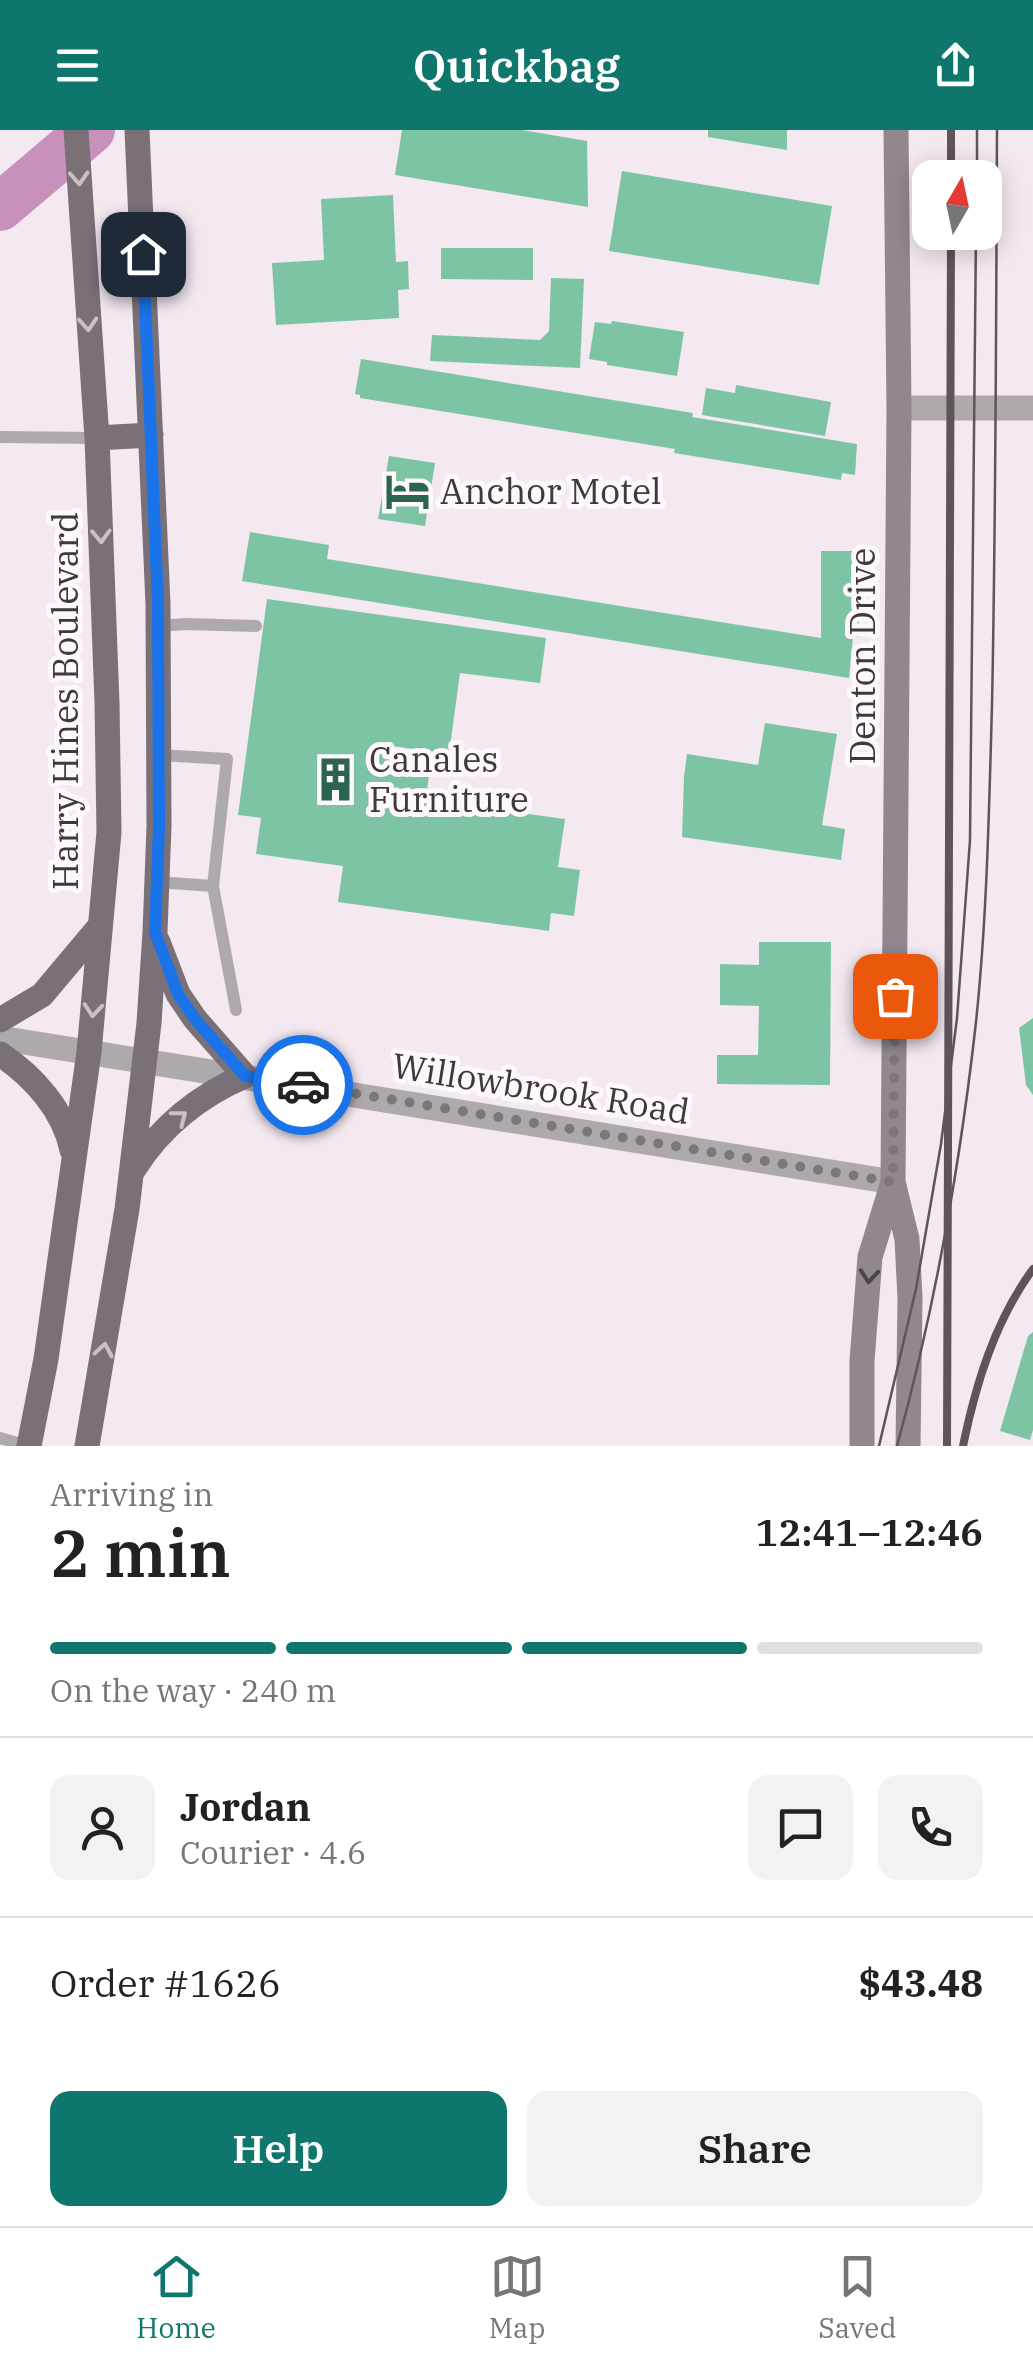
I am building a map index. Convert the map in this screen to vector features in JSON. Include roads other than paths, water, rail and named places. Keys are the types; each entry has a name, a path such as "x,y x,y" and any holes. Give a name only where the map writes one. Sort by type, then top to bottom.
{"main road":[{"name":"Harry Hines Boulevard","path":"28,1446 46,1359 89,1052 109,832 97,438 76,130"},
{"path":"87,1446 122,1245 149,1023 157,882 158,626 137,130"},
{"path":"97,438 151,436"},
{"path":"0,1020 42,995 100,926"},
{"path":"130,1176 163,1130 220,1086 245,1076 178,994 155,932"},
{"path":"0,1054 30,1078 54,1105 70,1138 74,1160"}],"street":[{"name":"Denton Drive","path":"896,130 899,408 893,1182 907,1239 908,1446"},
{"path":"899,408 1033,408"},
{"name":"Willowbrook Road","path":"0,1038 893,1182"},
{"name":"Denton Drive","path":"862,1446 862,1361 870,1257 893,1182"}],"lane":[{"path":"0,436 97,438"},
{"path":"158,626 256,626"},
{"path":"159,755 227,759 213,886 236,1010"},
{"path":"157,882 213,886"},
{"path":"0,1438 28,1446"}],"waterway":[{"path":"0,207 91,130"}],"tram line":[{"path":"977,130 977,160"},
{"path":"897,1446 945,1236 980,983 992,705 997,130"},
{"path":"879,1446 916,1289 941,1144 957,1018 970,840 976,250"}],"railway":[{"path":"951,130 951,160"},
{"path":"947,1446 951,250"},
{"path":"963,1446 989,1353 1008,1310 1033,1269"}],"place":[{"name":"Anchor Motel","path":"407,491"},
{"name":"Canales Furniture","path":"336,779"}]}
